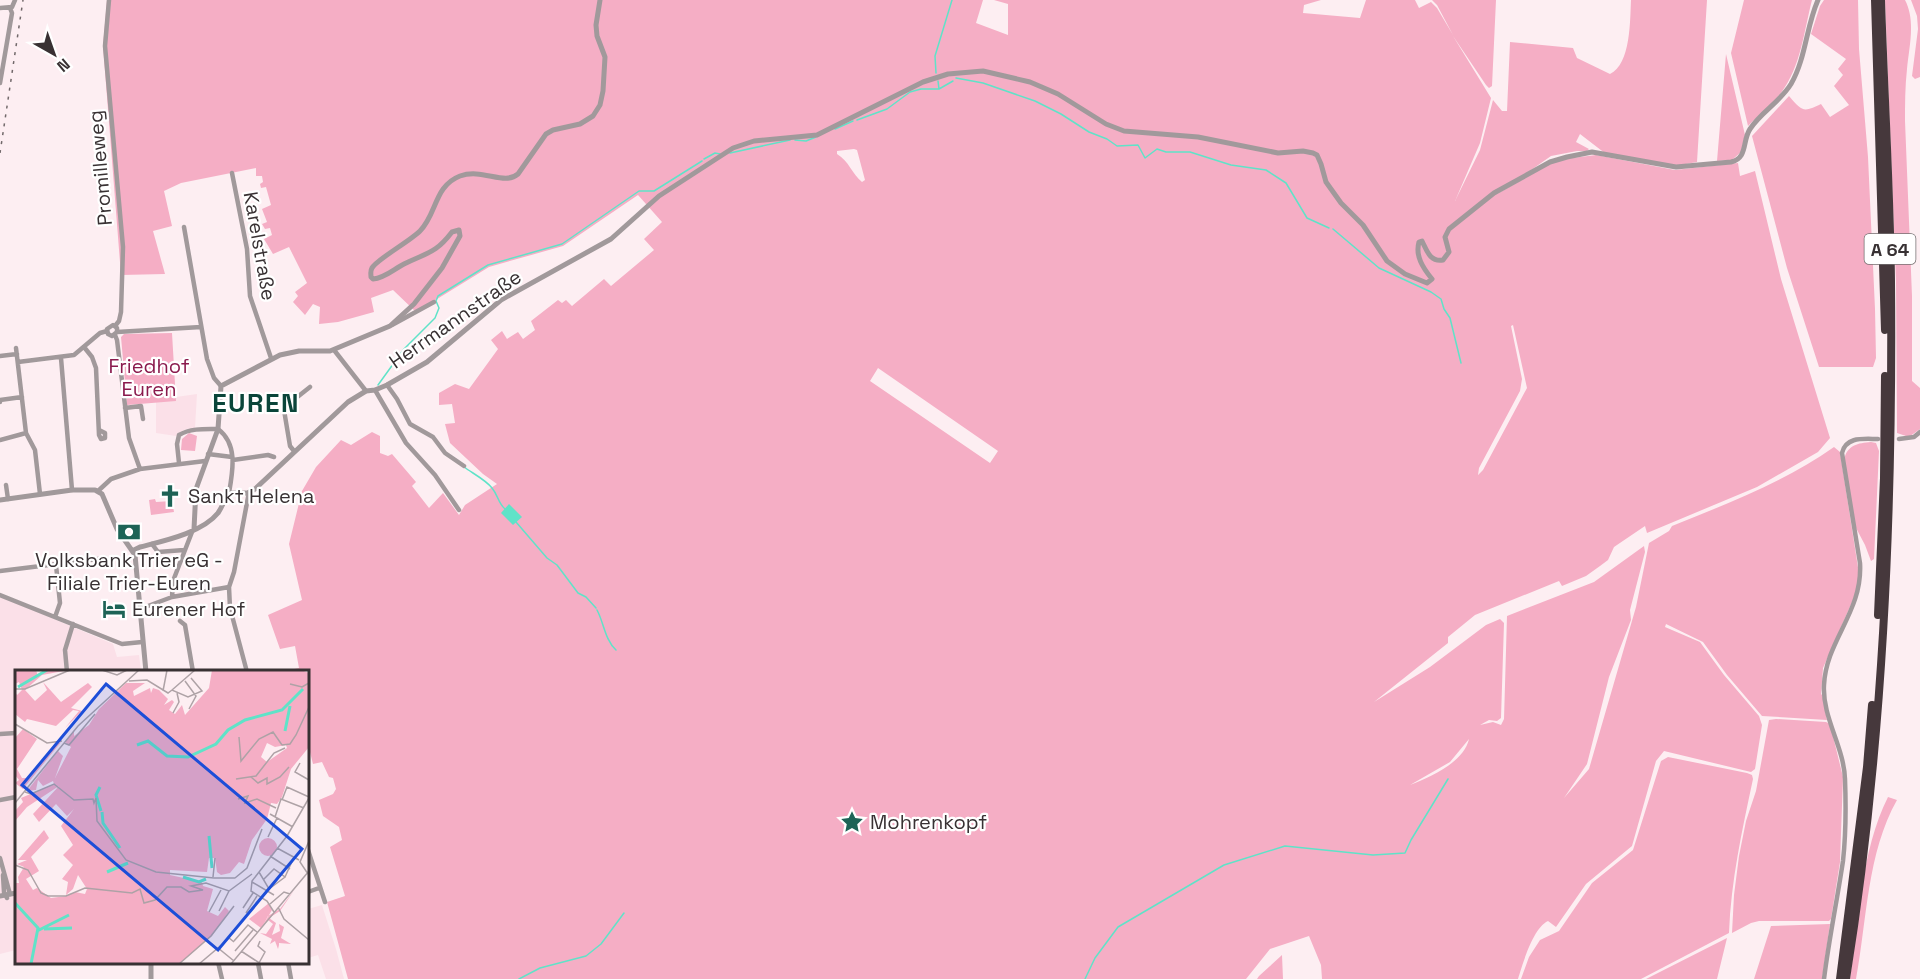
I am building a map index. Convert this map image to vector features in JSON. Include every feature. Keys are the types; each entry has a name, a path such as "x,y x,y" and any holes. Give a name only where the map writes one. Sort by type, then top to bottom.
{"highway":[{"name":"A 64","path":"1840,979 1867,767 1882,542 1886,342 1875,0"},
{"name":"A 64","path":"1846,979 1874,748 1888,519 1891,433 1891,278 1881,0"}],"street":[{"path":"0,8 10,8 15,0"},
{"name":"Promilleweg","path":"109,0 105,46 123,247 121,315 115,326"},
{"path":"390,326 414,304 442,268 460,236 459,230 452,232 444,243 430,254 404,264 378,279 371,278 370,272 377,262 401,247 422,229 445,185 470,173 484,173 512,179 546,134 553,130 580,124 596,112 603,91 605,57 597,36 596,26 600,0"},
{"name":"Herrmannstraße","path":"366,391 387,385 432,358 506,297 606,242 659,196 733,148 754,141 817,135 923,82 963,72 983,72 1040,86 1058,94 1106,124 1124,131 1198,137 1278,153 1303,151 1313,153 1318,156 1326,182 1341,203 1363,225 1387,261 1405,274 1427,283 1432,279 1421,264 1419,242 1422,241 1430,256 1438,261 1443,260 1449,252 1445,237 1449,229 1489,197 1550,162 1593,152 1676,167 1731,162 1742,156 1747,135 1755,123 1783,95 1796,74 1818,0"},
{"path":"0,83 12,13 10,8"},
{"name":"Karelstraße","path":"232,173 247,249 250,296 271,358"},
{"path":"172,597 173,581 194,529 195,489 218,429 220,387 207,358 184,227"},
{"path":"220,387 271,358 299,351 334,350 390,326 434,302"},
{"path":"18,362 74,355 100,333 107,331 110,326 115,326 129,438 141,469"},
{"path":"107,331 109,335 201,327"},
{"path":"84,347 92,357 96,368 99,430"},
{"path":"16,348 26,433 35,450 40,494"},
{"path":"230,493 249,492 264,482 340,409 366,391 334,350"},
{"path":"0,356 17,354"},
{"path":"61,358 72,490"},
{"path":"387,385 411,424 433,436 445,453 464,466"},
{"path":"294,451 290,446 284,410 310,387"},
{"path":"375,390 406,443 430,469 459,510"},
{"path":"0,401 22,397"},
{"path":"125,408 141,406 143,419"},
{"path":"132,551 194,529 216,515 230,493 234,470 232,458 228,439 218,429 195,429 179,435 177,444 179,463"},
{"path":"1899,440 1914,437 1920,432"},
{"path":"0,440 26,433"},
{"path":"1824,979 1844,850 1845,788 1844,765 1830,720 1824,684 1830,658 1855,603 1861,579 1842,453 1845,446 1853,440 1878,439"},
{"path":"208,454 232,458 268,455 274,457"},
{"path":"98,491 111,479 151,466 167,467 179,463 205,461"},
{"path":"6,485 8,499"},
{"path":"0,500 80,489 98,491 107,502 121,536 135,558 146,670"},
{"path":"246,670 230,608 229,588 249,492"},
{"path":"152,544 158,552 184,550"},
{"path":"0,571 105,558"},
{"path":"55,617 60,603 56,565"},
{"path":"140,609 172,597 229,588"},
{"path":"0,595 122,644 142,642"},
{"path":"180,621 185,625 193,670"},
{"path":"67,670 65,650 74,624"},
{"path":"0,734 15,733"},
{"path":"0,800 15,797"},
{"path":"309,853 319,888 326,902"},
{"path":"1,861 7,895"},
{"path":"1,861 7,895"},
{"path":"309,892 319,888"},
{"path":"218,964 222,979"},
{"path":"258,964 261,979"},
{"path":"288,964 291,979"}],"shaded area":[{"path":"197,394 195,428 186,429 176,436 156,433 156,402 176,400 176,397"},
{"path":"509,504 522,517 513,525 501,513"},
{"path":"0,596 113,644 117,657 139,655 141,670 15,670 15,950 0,954"},
{"path":"322,905 344,979 326,979 318,955 309,958 309,909"}],"green space":[{"path":"107,0 983,0 976,23 1008,35 1008,4 994,0 1321,0 1304,5 1303,13 1360,18 1366,0 1415,0 1419,8 1431,2 1453,35 1437,5 1432,0 1496,0 1492,86 1489,88 1486,85 1453,36 1491,98 1480,143 1455,201 1480,150 1493,100 1502,111 1507,111 1510,42 1573,48 1577,58 1610,74 1617,69 1626,51 1631,0 1707,0 1697,162 1675,166 1606,154 1580,134 1576,142 1589,149 1587,151 1551,156 1497,194 1553,162 1596,155 1675,170 1738,163 1740,176 1755,171 1781,279 1830,438 1818,452 1757,487 1647,533 1645,526 1614,547 1608,560 1586,576 1562,586 1559,581 1475,615 1448,637 1448,643 1374,702 1430,667 1486,625 1500,619 1504,623 1501,718 1497,721 1489,720 1480,725 1493,722 1501,725 1504,719 1507,616 1594,582 1644,546 1645,552 1630,610 1631,620 1609,677 1587,764 1564,798 1589,769 1636,607 1649,543 1669,531 1672,526 1776,481 1834,447 1840,452 1859,574 1856,593 1823,668 1821,695 1827,720 1762,716 1727,675 1703,642 1666,624 1665,627 1700,642 1724,675 1759,716 1762,725 1755,769 1751,772 1664,751 1656,761 1632,846 1586,884 1556,927 1548,921 1543,925 1529,947 1518,979 1322,979 1321,965 1309,936 1270,949 1246,979 348,979 327,902 345,896 330,847 342,840 339,827 323,816 319,800 333,794 336,789 333,778 329,777 322,762 313,764 309,748 309,670 290,670 299,668 295,646 280,649 268,615 302,600 289,544 302,491 316,467 341,440 351,445 372,432 380,436 380,453 388,456 392,454 416,482 412,486 429,508 443,493 459,515 465,505 497,484 450,443 445,424 455,423 452,404 439,405 439,393 455,384 469,389 498,349 491,340 502,331 507,339 518,332 523,339 535,330 531,321 558,300 562,303 566,300 572,306 604,279 611,286 654,250 644,239 662,222 638,195 563,246 489,267 416,312 393,290 371,298 374,312 338,322 319,324 320,307 313,304 305,315 293,302 298,296 295,292 307,283 289,247 273,254 264,239 272,235 270,228 265,229 262,224 267,222 262,209 271,205 266,187 261,188 262,176 256,176 256,168 181,183 164,191 172,226 153,231 165,274 121,275 103,46","holes":["857,150 865,180 862,182 845,160 837,154 837,151","1513,325 1527,388 1483,470 1478,475 1479,468 1520,391 1522,379 1511,326","878,368 998,451 990,463 870,381","1469,739 1461,755 1454,762 1437,773 1410,785 1450,762"]},
{"path":"1744,0 1812,0 1801,48 1788,83 1774,102 1748,126 1731,53"},
{"path":"1824,0 1858,0 1875,309 1876,358 1873,367 1819,367 1787,268 1752,136 1789,96 1803,109 1810,109 1821,104 1830,117 1849,105 1834,86 1843,75 1838,69 1846,59 1811,34"},
{"path":"1885,0 1905,0 1911,25 1905,121 1912,296 1912,381 1920,388 1920,429 1909,437 1897,433 1896,282"},
{"path":"1911,0 1920,0 1920,77 1915,79 1912,76 1918,29 1917,16"},
{"path":"1726,54 1745,135 1741,152 1732,160 1717,161"},
{"name":"Friedhof Euren","path":"172,333 176,401 127,405 121,337 124,334"},
{"path":"189,433 197,436 195,451 181,450 182,439"},
{"path":"1871,442 1876,443 1879,451 1874,559 1871,561 1855,526 1844,460 1850,448"},
{"path":"155,499 156,502 172,501 174,512 151,515 149,500"},
{"path":"1769,720 1830,724 1843,777 1840,862 1831,919 1829,921 1759,921 1732,933 1734,895 1746,821 1756,791"},
{"path":"1668,757 1752,775 1735,875 1729,933 1641,979 1521,979 1529,957 1540,940 1559,931 1592,883 1633,850 1661,761"},
{"path":"1888,797 1897,800 1879,842 1869,887 1856,979 1850,979 1866,862"},
{"path":"1830,924 1822,979 1754,979 1771,926"},
{"path":"1727,938 1717,979 1646,979"},
{"path":"1282,955 1283,979 1257,979 1259,976"}],"waterway":[{"path":"936,73 935,56 952,0"},
{"path":"956,78 983,83 1035,101 1117,146 1138,145 1145,158 1157,149 1166,152 1190,152 1231,165 1266,170 1286,183 1307,218 1329,228"},
{"path":"938,81 939,89"},
{"path":"857,120 887,109 910,92 921,89 939,89 953,81"},
{"path":"835,129 853,121"},
{"path":"795,140 806,141 816,137"},
{"path":"730,153 790,140"},
{"path":"704,159 715,153 720,154"},
{"path":"378,385 404,349 435,318 439,308 436,301 438,296 488,265 562,244 639,191 654,191 702,161"},
{"path":"1333,229 1379,268 1441,299 1450,318 1461,363"},
{"path":"464,467 489,485 505,509"},
{"path":"516,522 547,558 557,565 578,593 586,597 596,608"},
{"path":"597,610 607,636 616,650"},
{"path":"1085,979 1095,958 1118,927 1224,865 1285,846 1373,855 1405,853 1448,779"},
{"path":"519,979 540,968 586,956 601,944 624,913"}],"railway":[{"path":"0,153 23,0"}],"place":[{"name":"Sankt Helena","path":"170,496"},
{"name":"Volksbank Trier eG - Filiale Trier-Euren","path":"129,532"},
{"name":"Eurener Hof","path":"114,609"},
{"name":"Mohrenkopf","path":"852,822"}],"district":[{"name":"EUREN","path":"256,403"}]}
